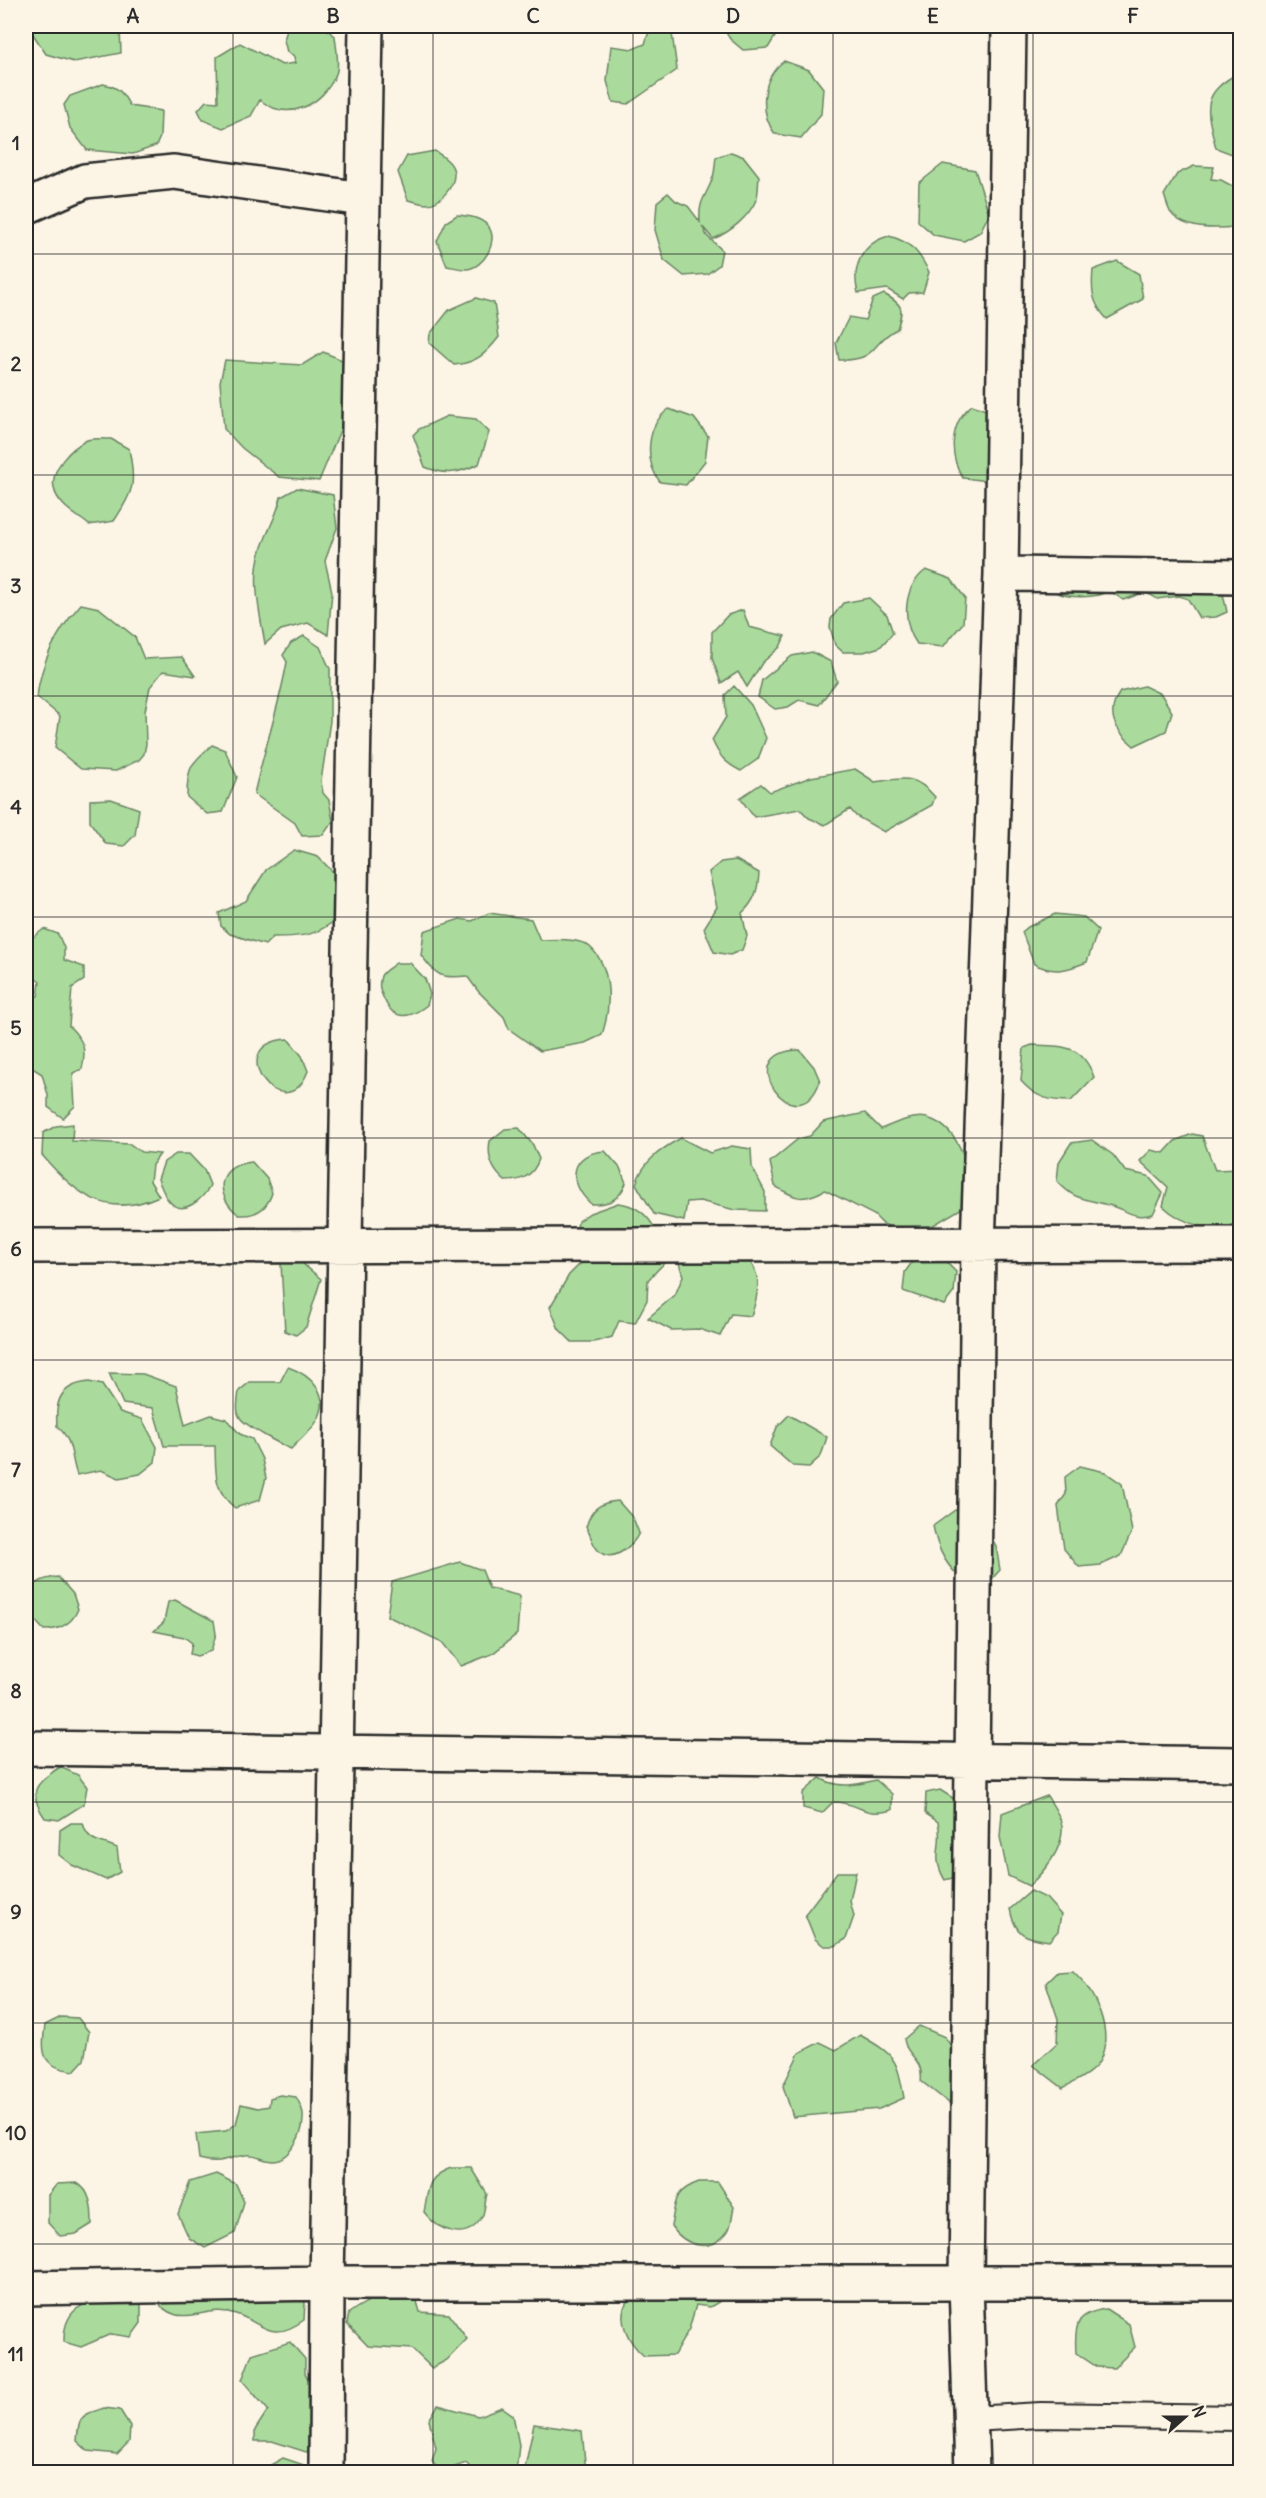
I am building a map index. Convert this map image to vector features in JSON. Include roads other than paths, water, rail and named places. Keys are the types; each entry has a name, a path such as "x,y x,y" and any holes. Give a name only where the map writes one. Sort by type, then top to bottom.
{"street":[{"path":"326,2472 327,2283 366,26"},
{"path":"972,2472 966,2283 978,1246 1001,574 1009,26"},
{"path":"26,207 84,181 174,172 362,199"},
{"path":"1001,574 1240,577"},
{"path":"26,1246 1240,1244"},
{"path":"26,1748 1240,1764"},
{"path":"26,2289 327,2283 1240,2283"}],"lane":[{"path":"971,2419 1041,2415 1240,2418"}]}
